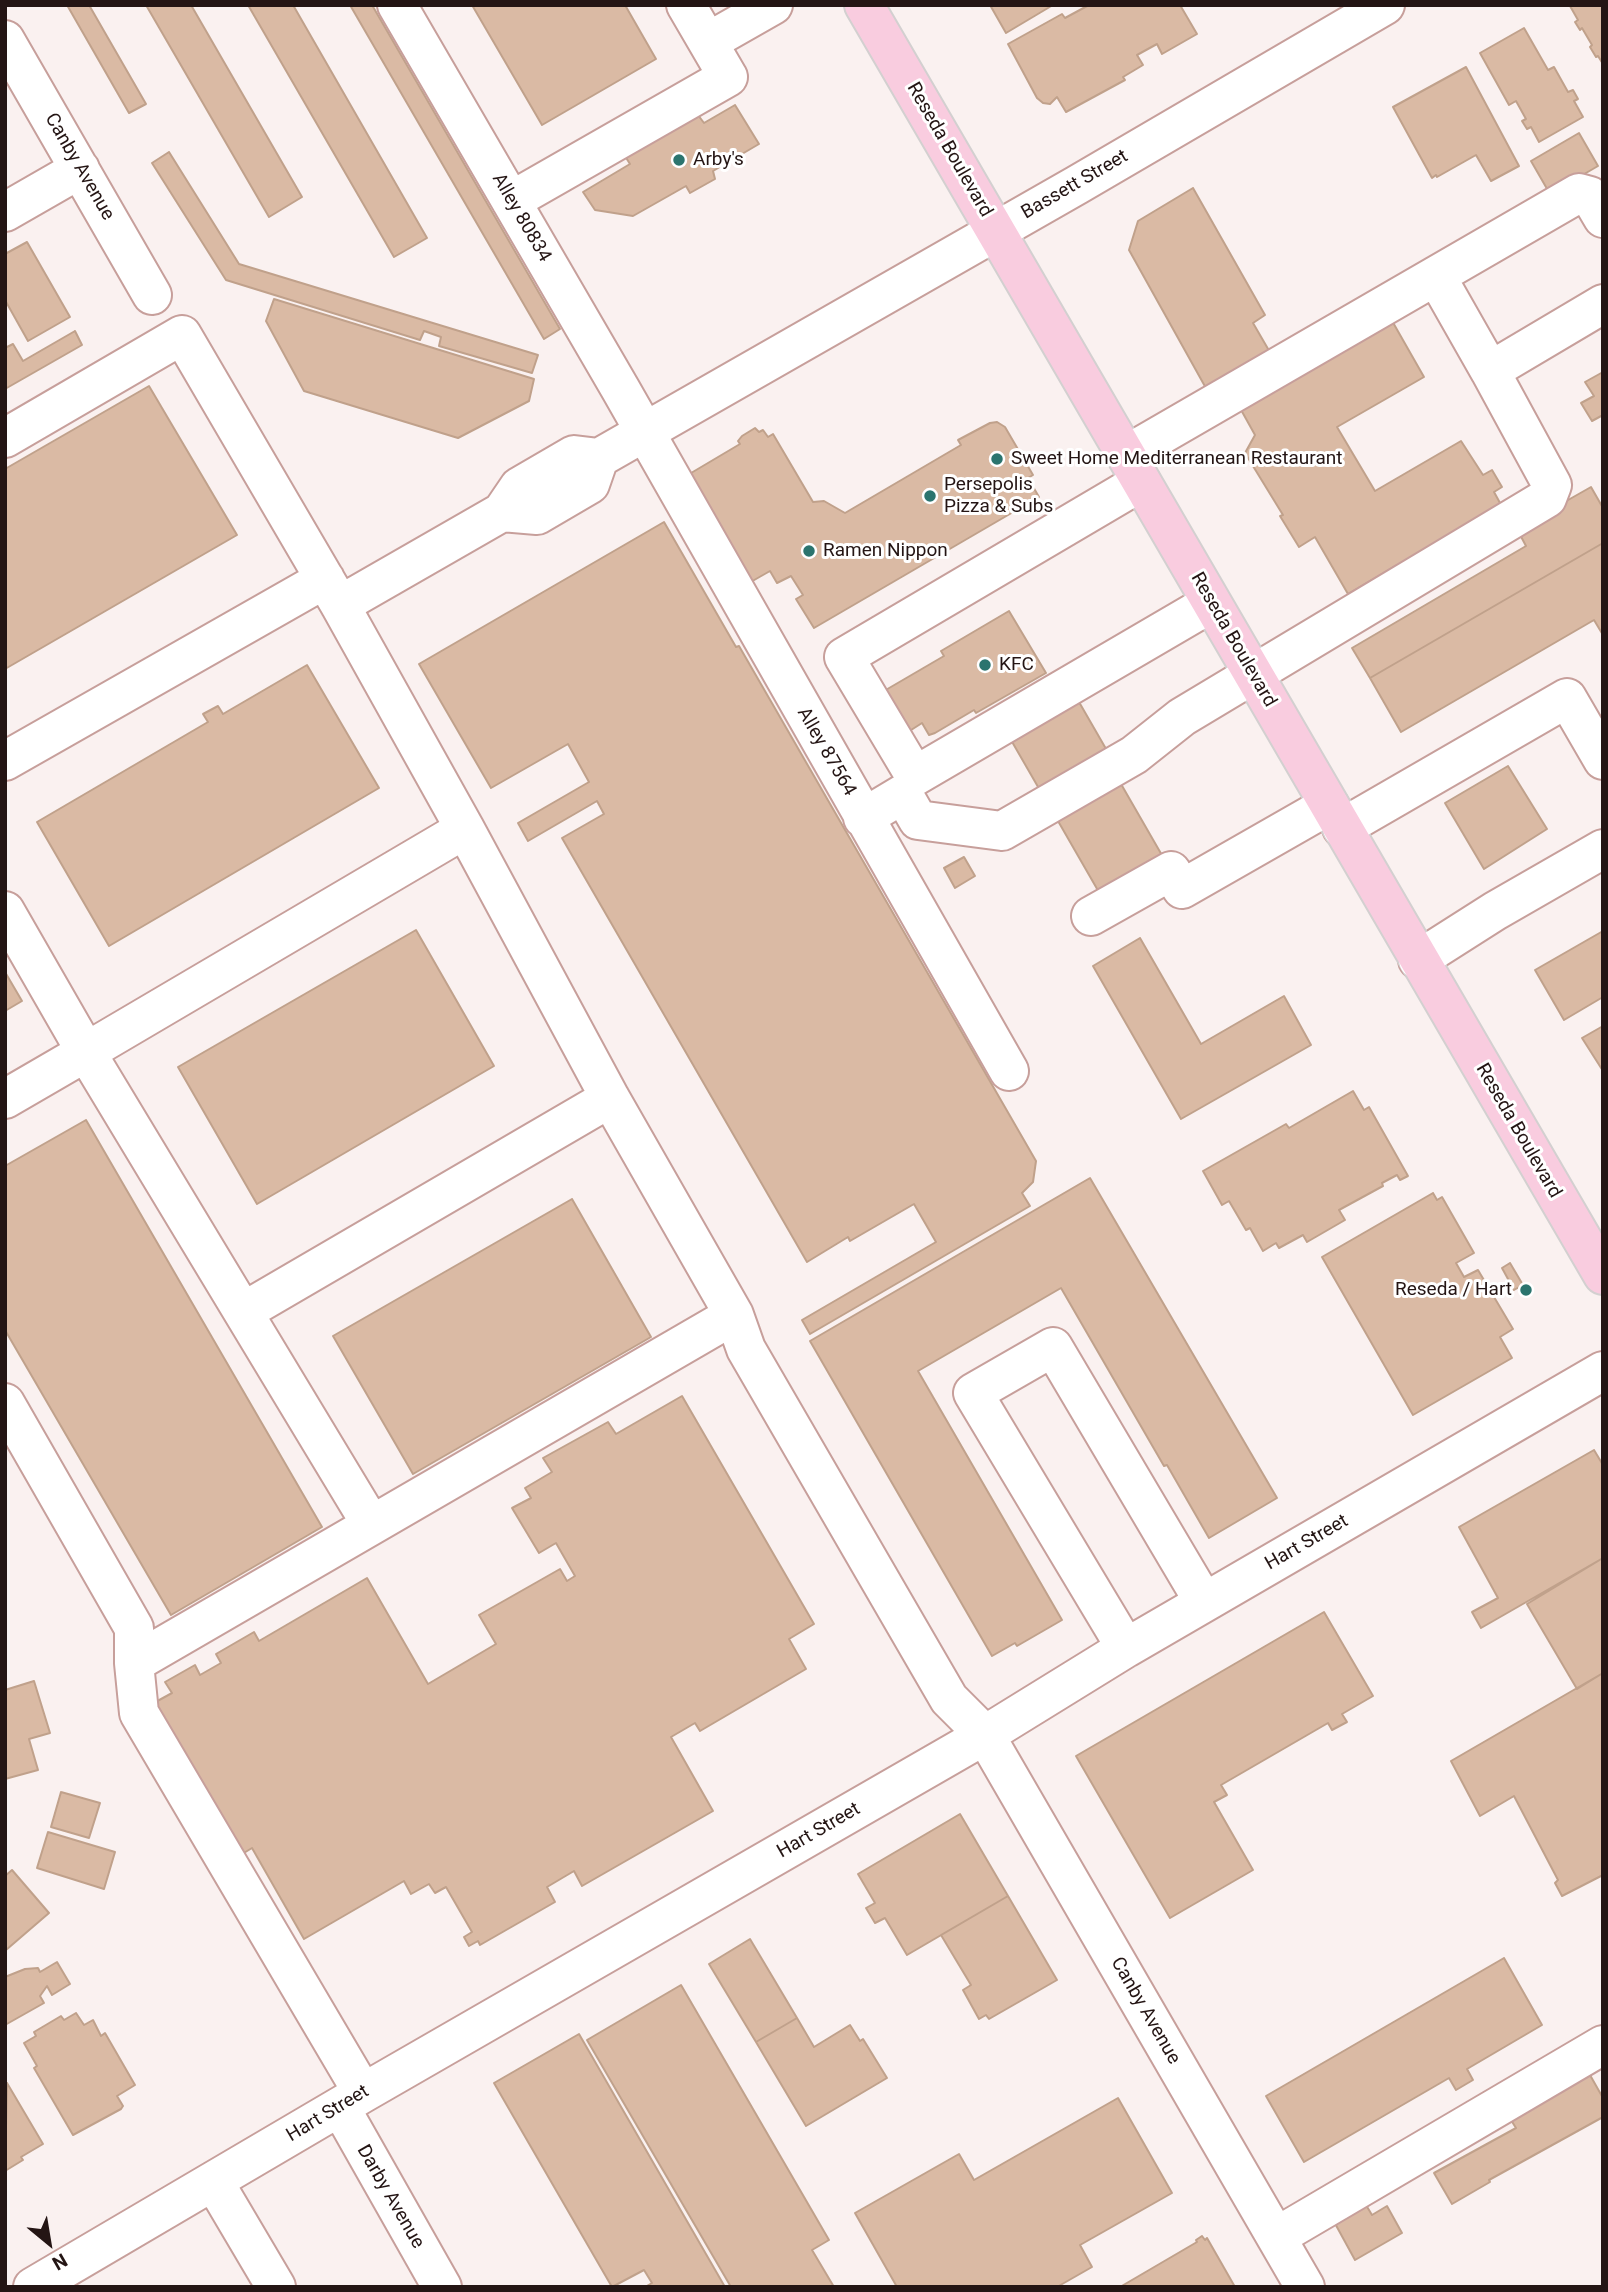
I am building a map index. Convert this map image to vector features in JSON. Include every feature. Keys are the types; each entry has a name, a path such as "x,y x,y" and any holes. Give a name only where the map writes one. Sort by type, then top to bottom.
{"main road":[{"name":"Reseda Boulevard","path":"864,5 1603,1275"}],"street":[{"name":"Alley 80834","path":"397,5 511,201 620,445"},
{"path":"511,201 728,77 686,5"},
{"path":"708,42 773,5"},
{"name":"Bassett Street","path":"620,445 1385,5"},
{"name":"Canby Avenue","path":"5,40 152,295"},
{"path":"5,212 80,169"},
{"path":"1211,603 915,776 845,657 1436,276 1579,193 1590,196 1603,218"},
{"path":"863,818 903,794 918,820 1002,831 1134,755 1182,717 1252,673 1547,498 1552,485 1436,276"},
{"path":"1490,371 1603,304"},
{"name":"Canby Avenue","path":"5,438 182,335 333,592 465,829 610,1098 734,1315 746,1349 948,1699 985,1735 1305,2287"},
{"path":"5,761 333,592 502,512 537,515 590,484 620,445"},
{"name":"Alley 87564","path":"620,445 863,818 1009,1071"},
{"path":"1091,916 1171,871 1182,889 1335,817 1567,698 1603,760"},
{"path":"5,1099 465,829"},
{"path":"1418,960 1603,849"},
{"path":"5,911 86,1052 371,1524"},
{"path":"243,1312 610,1098"},
{"path":"134,1663 734,1315"},
{"path":"1126,1648 973,1393 1053,1347 1204,1602"},
{"name":"Hart Street","path":"33,2287 985,1735 1204,1602 1603,1371"},
{"name":"Darby Avenue","path":"5,1403 134,1628 139,1713 352,2100 442,2287"},
{"path":"1276,2237 1603,2045"},
{"path":"214,2182 276,2287"}],"building":[{"path":"67,5 89,5 146,104 129,113"},
{"path":"146,5 191,5 302,197 269,217"},
{"path":"248,5 293,5 427,238 394,257"},
{"path":"350,5 372,5 560,329 544,339"},
{"path":"472,5 625,5 656,59 542,125"},
{"path":"990,5 1053,5 1006,33"},
{"path":"1089,5 1180,5 1197,34 1162,54 1157,44 1137,55 1143,65 1123,77 1125,80 1066,112 1057,97 1050,104 1037,98 1008,44 1062,14 1065,18"},
{"path":"1603,5 1603,64 1590,47 1592,45 1582,28 1580,30 1575,22 1578,20 1570,6"},
{"path":"1524,28 1548,70 1554,67 1568,92 1573,90 1578,99 1574,101 1583,117 1539,142 1531,127 1527,129 1522,121 1526,119 1516,101 1509,105 1480,53"},
{"path":"1466,67 1519,166 1491,181 1476,155 1432,178 1393,107"},
{"name":"Arby's","path":"735,105 759,144 713,171 715,179 690,193 686,186 633,216 595,210 583,192 630,164 625,156 698,115 704,123"},
{"path":"1579,133 1598,166 1550,194 1531,161"},
{"path":"169,152 239,264 538,355 532,373 439,346 441,337 424,331 420,340 226,280 152,163"},
{"path":"1193,188 1265,315 1253,323 1271,354 1207,390 1129,250 1138,221"},
{"path":"27,242 70,317 28,341 5,300 5,254"},
{"path":"274,299 534,379 529,401 458,438 304,391 266,321"},
{"path":"1387,312 1424,377 1337,427 1375,491 1461,441 1483,475 1492,470 1502,487 1494,492 1505,512 1401,572 1397,565 1348,594 1315,537 1299,547 1280,516 1283,515 1245,453 1255,435 1235,399"},
{"path":"75,331 82,345 5,389 5,348 13,344 23,361"},
{"path":"1603,372 1603,415 1592,421 1581,403 1594,396 1585,382"},
{"path":"149,386 237,535 5,669 5,469"},
{"path":"997,422 1005,427 1033,475 1028,478 1039,497 814,628 796,599 803,595 791,576 777,583 770,571 749,583 686,476 740,444 738,441 742,436 755,428 759,432 763,430 768,437 773,434 813,502 824,501 845,513 961,445 958,440"},
{"path":"1591,487 1603,508 1603,543 1370,678 1352,648 1526,546 1517,529"},
{"path":"664,522 736,647 739,646 1036,1161 1033,1182 1022,1193 1030,1206 810,1334 802,1320 936,1242 914,1204 850,1241 848,1237 807,1262 562,838 604,814 597,801 528,841 518,823 589,782 568,744 491,788 419,664"},
{"path":"1603,543 1603,635 1594,620 1401,732 1370,678"},
{"name":"KFC","path":"1009,611 1046,673 935,733 929,735 922,723 908,732 884,691 944,656 941,651"},
{"path":"307,665 379,788 109,946 37,822 208,722 203,714 218,706 223,714"},
{"path":"1079,702 1113,761 1045,799 1011,740"},
{"path":"1508,766 1547,829 1484,869 1445,803"},
{"path":"1121,784 1163,857 1100,894 1058,821"},
{"path":"964,857 975,876 955,888 944,868"},
{"path":"416,930 494,1066 257,1204 178,1067"},
{"path":"1603,931 1603,997 1564,1020 1535,970"},
{"path":"1140,938 1201,1044 1284,996 1311,1045 1181,1119 1093,966"},
{"path":"5,972 22,1001 5,1011"},
{"path":"1603,1026 1603,1071 1582,1038"},
{"path":"1353,1091 1364,1110 1369,1107 1408,1176 1400,1180 1397,1175 1382,1183 1383,1186 1339,1210 1345,1220 1307,1242 1303,1235 1279,1248 1276,1243 1263,1251 1250,1228 1246,1230 1229,1201 1222,1205 1203,1171 1286,1124 1289,1128"},
{"path":"86,1120 322,1527 171,1615 5,1330 5,1166"},
{"path":"1090,1178 1277,1498 1209,1538 1061,1288 918,1371 1062,1620 1017,1646 1015,1643 992,1656 810,1341"},
{"path":"1433,1193 1437,1200 1442,1197 1474,1253 1456,1263 1464,1277 1478,1270 1513,1329 1500,1337 1512,1358 1413,1415 1322,1257"},
{"path":"572,1199 651,1337 413,1474 333,1336"},
{"path":"1510,1263 1523,1285 1514,1290 1502,1268"},
{"path":"682,1396 814,1624 789,1639 806,1669 700,1731 695,1723 671,1737 713,1811 582,1886 574,1871 547,1887 555,1902 480,1945 478,1941 469,1946 464,1937 472,1932 446,1887 435,1893 429,1884 411,1894 404,1881 304,1939 252,1848 239,1856 152,1704 172,1693 165,1682 195,1665 200,1675 221,1663 216,1654 254,1632 259,1641 367,1578 428,1684 496,1644 479,1615 560,1569 567,1581 575,1576 556,1543 539,1553 512,1508 531,1498 525,1488 552,1472 543,1458 608,1422 616,1434"},
{"path":"1594,1450 1603,1465 1603,1558 1481,1628 1472,1612 1498,1598 1459,1527"},
{"path":"1603,1558 1603,1673 1577,1689 1527,1604"},
{"path":"1324,1612 1373,1696 1342,1714 1347,1722 1332,1730 1328,1723 1221,1785 1227,1795 1214,1802 1253,1870 1170,1918 1076,1756"},
{"path":"1603,1673 1603,1875 1562,1896 1555,1883 1558,1880 1514,1796 1480,1816 1451,1761"},
{"path":"34,1681 50,1733 29,1739 38,1770 5,1779 5,1690"},
{"path":"61,1792 100,1803 89,1838 51,1827"},
{"path":"960,1814 1008,1896 907,1955 885,1918 875,1923 866,1908 875,1903 858,1874"},
{"path":"48,1832 115,1852 104,1889 37,1868"},
{"path":"12,1870 49,1913 6,1950 5,1876"},
{"path":"1008,1896 1057,1980 989,2019 986,2015 979,2019 963,1990 971,1985 941,1935"},
{"path":"750,1939 797,2018 756,2042 709,1964"},
{"path":"1504,1958 1542,2025 1467,2069 1473,2080 1456,2090 1449,2078 1304,2162 1266,2096"},
{"path":"57,1962 70,1984 52,1995 47,1986 40,1996 44,2003 5,2025 5,1977 25,1969 38,1968 40,1972"},
{"path":"681,1985 829,2240 812,2250 834,2287 731,2287 587,2040"},
{"path":"76,2013 84,2025 93,2020 101,2036 105,2033 135,2085 117,2096 123,2106 121,2109 73,2135 34,2068 37,2066 24,2043 36,2036 34,2032 61,2016 64,2020"},
{"path":"797,2018 814,2047 850,2025 860,2041 863,2039 887,2078 806,2126 756,2042"},
{"path":"579,2034 725,2287 645,2287 652,2283 644,2270 612,2287 494,2083"},
{"path":"1590,2075 1603,2098 1603,2117 1489,2180 1490,2182 1452,2204 1434,2173 1516,2128 1511,2120"},
{"path":"7,2083 43,2144 21,2157 23,2160 5,2171"},
{"path":"1118,2098 1172,2193 1080,2245 1092,2267 1057,2287 897,2287 855,2213 959,2154 974,2180"},
{"path":"1363,2200 1372,2215 1387,2206 1402,2233 1355,2260 1332,2218"},
{"path":"1202,2236 1205,2240 1207,2238 1235,2287 1120,2287 1197,2242"}],"place":[{"name":"Arby's","path":"679,160"},
{"name":"Sweet Home Mediterranean Restaurant","path":"997,459"},
{"name":"Persepolis Pizza & Subs","path":"930,496"},
{"name":"Ramen Nippon","path":"809,551"},
{"name":"KFC","path":"985,665"},
{"name":"Reseda / Hart","path":"1526,1290"}]}
